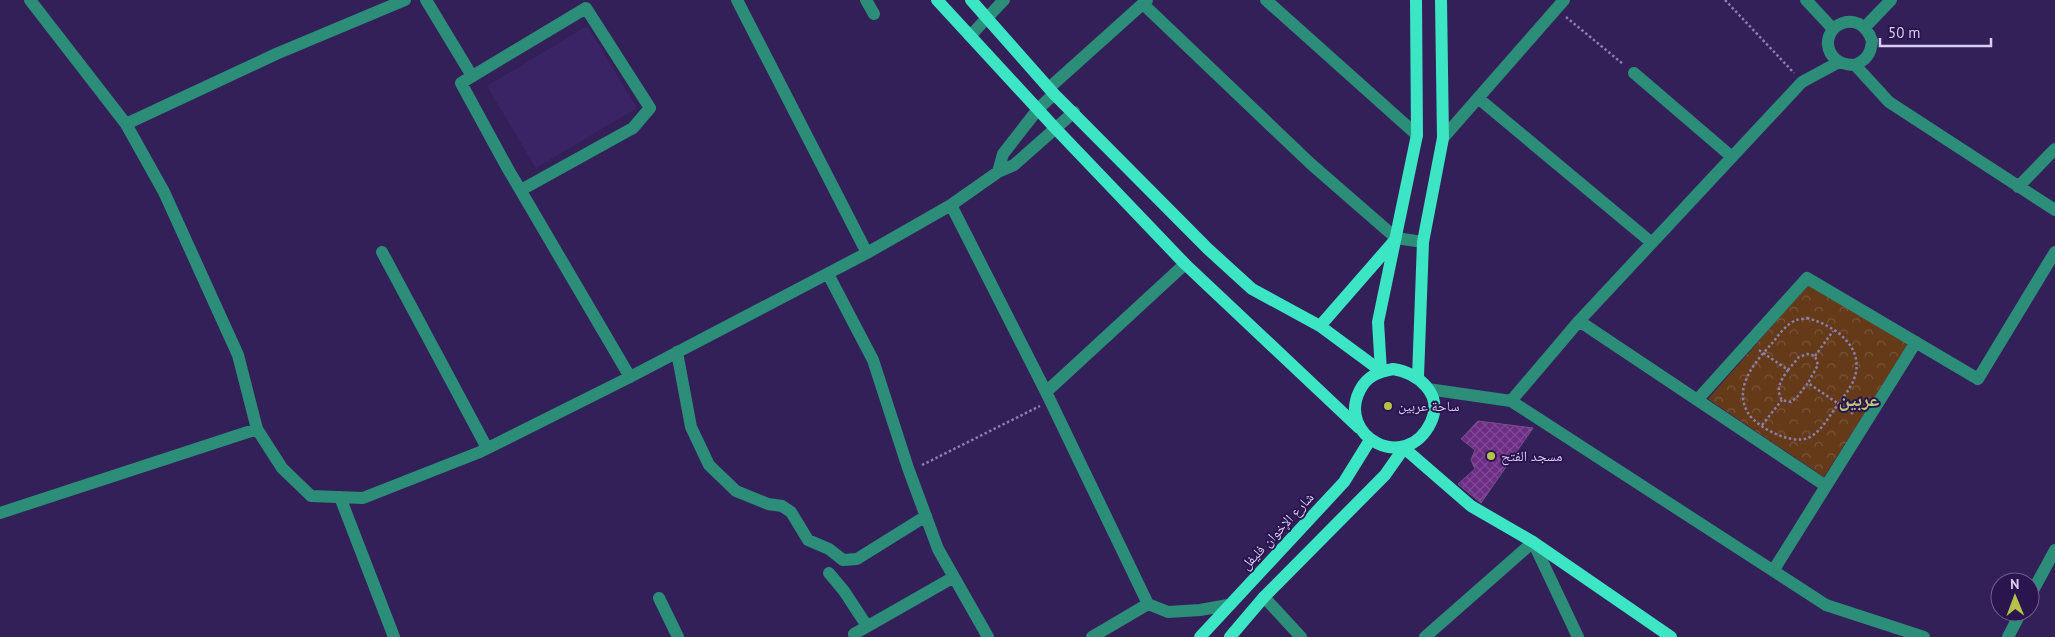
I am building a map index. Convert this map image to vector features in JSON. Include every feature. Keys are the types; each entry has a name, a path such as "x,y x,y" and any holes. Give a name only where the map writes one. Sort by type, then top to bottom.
{"main road":[{"path":"937,0 1038,110 1185,264 1370,440 1387,447 1404,448 1471,506 1533,542 1671,637"},
{"path":"971,0 1052,91 1208,249 1252,288 1320,326 1380,371"},
{"path":"1380,371 1378,322 1417,135 1416,0"},
{"path":"1418,377 1423,242 1443,138 1441,0"},
{"path":"1320,326 1396,238"},
{"path":"1230,637 1264,597 1385,475 1404,448 1416,441 1426,431 1432,418 1433,404 1428,389 1418,377 1406,371 1393,369 1380,371 1371,376 1363,384 1356,398 1355,413 1359,428"},
{"name":"شارع الإخوان فليفل","path":"1200,637 1344,482 1370,440"}],"street":[{"path":"30,0 126,124 164,192 238,355 257,428 282,468 311,496 363,498 487,448 630,377 828,274 951,205 998,172 1014,165 1074,112"},
{"path":"126,124 276,54 402,0"},
{"path":"426,0 472,76"},
{"path":"737,0 867,253"},
{"path":"866,0 874,14"},
{"path":"970,36 1004,0"},
{"path":"1266,0 1417,135"},
{"path":"1806,0 1833,30"},
{"path":"1865,27 1891,0"},
{"path":"998,172 1003,154 1052,91 1145,2 1311,164 1396,238 1423,242"},
{"path":"1443,138 1560,5"},
{"path":"521,190 633,128 650,108 586,8 461,82 508,169 630,377"},
{"path":"1852,21 1865,27 1872,41 1872,48 1863,61 1854,65 1846,65 1839,62 1829,50 1829,36 1833,30 1845,22 1852,21"},
{"path":"1511,402 1579,321 1802,82 1839,62"},
{"path":"1854,65 1889,102 2055,210"},
{"path":"1634,73 1732,156"},
{"path":"1478,98 1652,243"},
{"path":"2018,187 2055,149"},
{"path":"951,205 1048,397 1148,604 1168,612 1200,610 1228,605"},
{"path":"382,252 487,448"},
{"path":"1698,399 1807,278 1978,379 2055,252"},
{"path":"1048,397 1185,264"},
{"path":"828,274 873,360 909,472 938,549 988,637"},
{"path":"1579,321 1826,486"},
{"path":"1773,571 1916,342"},
{"path":"677,352 691,427 709,465 736,491 768,504 782,506 792,512 808,540 829,549 843,560 857,559 926,516"},
{"path":"1428,389 1511,402 1826,606 1924,637"},
{"path":"0,513 257,428"},
{"path":"340,497 394,637"},
{"path":"1424,637 1533,542 1578,637"},
{"path":"2040,578 2055,550"},
{"path":"829,573 844,591 867,626"},
{"path":"856,637 854,634 867,626 954,578"},
{"path":"1264,597 1301,637"},
{"path":"660,598 678,637"},
{"path":"1092,637 1148,604"},
{"path":"2008,637 2016,622"}],"path":[{"path":"1725,0 1802,82"},
{"path":"1560,5 1634,73"},
{"path":"1807,318 1818,321 1833,330 1847,341 1854,350 1857,361 1854,379 1817,433 1806,439 1794,440 1782,437 1762,426 1750,416 1745,408 1742,393 1747,377 1763,353 1786,327 1795,320 1807,318"},
{"path":"1815,356 1833,330"},
{"path":"1750,342 1788,370"},
{"path":"1807,354 1815,356 1818,365 1808,384 1791,402 1782,400 1778,394 1778,387 1788,370 1799,357 1807,354"},
{"path":"1808,384 1866,422"},
{"path":"909,472 1048,397"},
{"path":"1762,426 1782,400"}],"shaded area":[{"path":"587,26 637,108 536,168 487,86"}],"green space":[{"path":"1808,285 1908,344 1824,477 1708,399"}],"building":[{"path":"1478,421 1533,428 1481,503 1458,484 1475,469 1471,460 1475,450 1461,439"}],"place":[{"name":"ساحة عربين","path":"1388,406"},
{"name":"مسجد الفتح","path":"1491,456"}],"district":[{"name":"عربين","path":"1859,399"}]}
